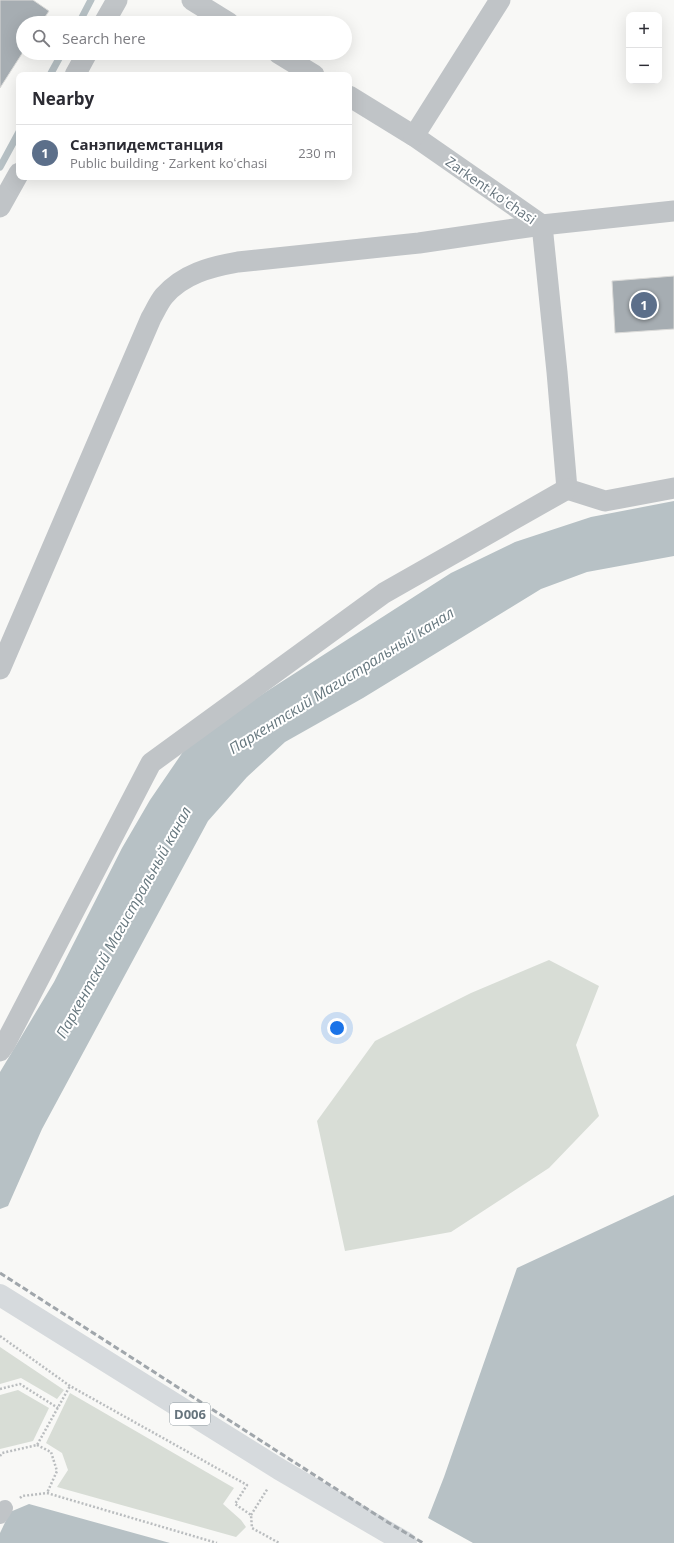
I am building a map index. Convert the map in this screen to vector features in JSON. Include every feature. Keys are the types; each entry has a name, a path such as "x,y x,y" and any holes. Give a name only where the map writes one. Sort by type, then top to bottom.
{"main road":[{"name":"D006","path":"0,1295 279,1469 378,1538"},
{"name":"D006","path":"0,1313 272,1481 378,1538 406,1543"}],"street":[{"path":"108,16 117,0"},
{"path":"192,0 218,16"},
{"path":"414,136 500,0"},
{"path":"76,72 83,60"},
{"path":"289,60 309,72"},
{"name":"Zarkent koʻchasi","path":"352,98 414,136 542,225 674,211"},
{"path":"0,207 16,178"},
{"path":"0,669 151,318 163,297 185,278 210,268 238,262 419,243 542,225 567,489"},
{"path":"0,1051 9,1037 151,763 384,593 567,489 605,501 674,488"}],"path":[{"path":"0,1336 70,1386 247,1485 235,1504 251,1515"},
{"path":"0,1388 20,1384 58,1408"},
{"path":"37,1445 70,1386"},
{"path":"0,1456 2,1453 37,1445 51,1452 57,1471 47,1492"},
{"path":"272,1481 251,1515 252,1528 279,1543"},
{"path":"2,1512 22,1496 47,1492 217,1543"}],"shaded area":[{"path":"549,960 599,986 576,1045 599,1116 549,1168 451,1232 345,1251 317,1121 375,1041 471,993"},
{"path":"0,1347 64,1390 57,1399 21,1378 0,1384"},
{"path":"18,1390 49,1408 33,1441 0,1449 0,1395"},
{"path":"70,1393 234,1488 223,1504 241,1520 246,1527 236,1537 57,1487 68,1470 62,1453 46,1443"}],"water":[{"name":"Паркентский Магистральный канал","path":"674,501 674,556 587,572 541,589 363,698 285,742 247,777 208,821 42,1129 8,1206 0,1209 0,1072 54,982 122,848 150,800 189,743 451,573 515,542 591,517"},
{"path":"674,1195 674,1543 473,1543 428,1518 444,1477 517,1268"},
{"path":"29,1504 170,1543 0,1543 0,1533 10,1512"}],"building":[{"path":"0,0 33,0 49,11 46,16 16,16 16,60 18,60 0,88"},
{"path":"674,276 674,329 615,333 612,281"}],"waterway":[{"path":"83,16 91,0"},
{"path":"52,72 58,60"},
{"path":"0,167 16,138"}],"railway":[{"path":"0,1273 389,1523 423,1543"}],"place":[{"name":"Санэпидемстанция","path":"644,305"}]}
